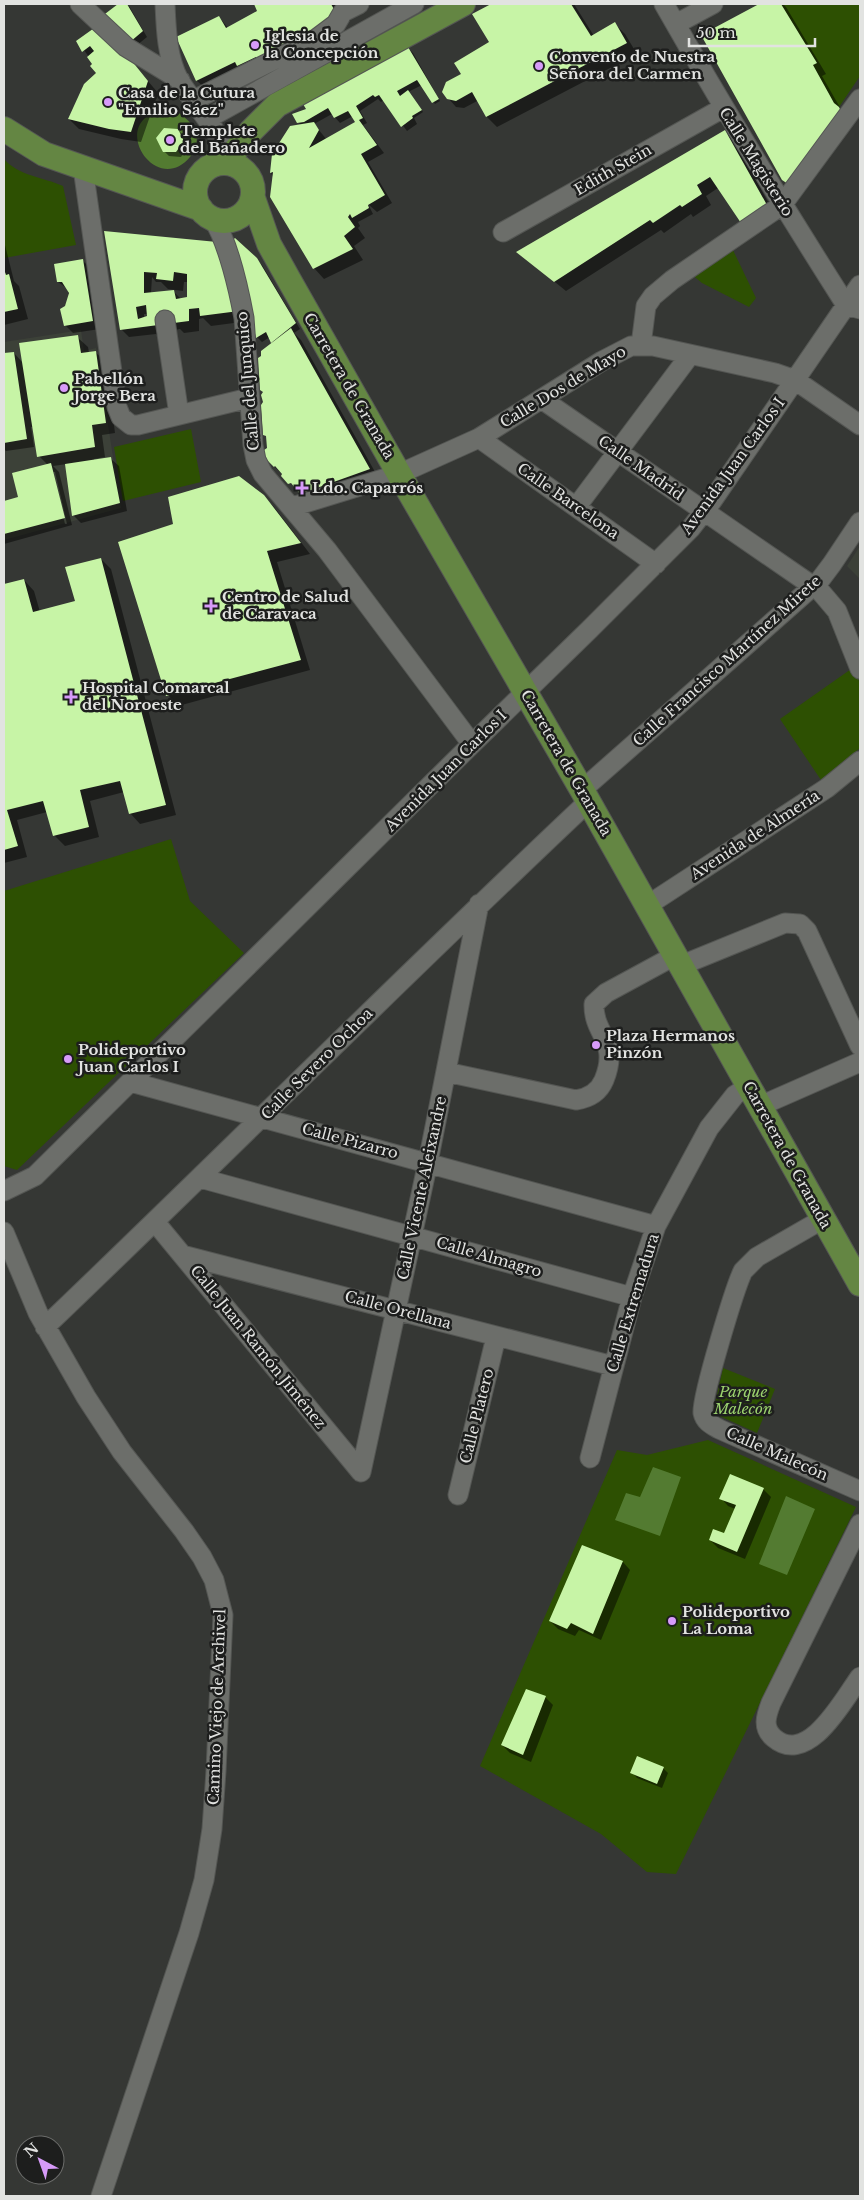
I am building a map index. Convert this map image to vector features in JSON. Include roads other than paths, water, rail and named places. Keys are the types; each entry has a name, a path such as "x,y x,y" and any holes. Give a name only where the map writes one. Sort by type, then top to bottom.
{"main road":[{"path":"140,186 182,185 198,178 208,168 231,164 262,119 277,105 463,4"},
{"name":"Carretera de Granada","path":"4,128 44,154 140,186 216,216 246,225 269,244"},
{"path":"198,178 195,192 196,201 216,216 246,212 253,198 254,189 231,164"},
{"name":"Carretera de Granada","path":"253,198 269,244 398,474 648,905 860,1284"}],"street":[{"path":"80,4 126,47 180,80"},
{"path":"165,4 167,30 174,67 180,80 207,119 231,164"},
{"path":"207,119 414,4"},
{"name":"Calle Magisterio","path":"664,4 723,108 782,205 853,307"},
{"path":"676,24 713,4"},
{"path":"194,100 316,39 336,24 346,7"},
{"path":"126,47 139,50 150,47 159,41 167,30"},
{"path":"641,345 646,306 653,296 672,280 782,205 860,99"},
{"name":"Edith Stein","path":"503,232 723,108"},
{"path":"83,168 117,407 121,417 130,425 249,398"},
{"name":"Calle del Junquico","path":"216,216 236,280 244,318 249,398 256,460 263,474 292,507 472,744"},
{"name":"Avenida Juan Carlos I","path":"4,1191 35,1176 691,528 796,380 853,307 860,285"},
{"path":"165,320 179,415"},
{"name":"Calle Dos de Mayo","path":"292,507 398,474 479,438 544,400 622,349 641,345 774,373 796,380 860,425"},
{"path":"577,506 690,356"},
{"name":"Calle Madrid","path":"544,400 813,586 837,610 860,669"},
{"name":"Calle Barcelona","path":"479,438 656,564"},
{"name":"Calle Francisco Martínez Mirete","path":"586,796 813,586 832,564 860,522"},
{"name":"Avenida de Almería","path":"648,905 826,788 860,761"},
{"name":"Calle Severo Ochoa","path":"45,1327 263,1117 586,796"},
{"name":"Calle Vicente Aleixandre","path":"361,1472 428,1162 479,904"},
{"path":"446,1072 576,1100 591,1096 603,1084 610,1058 608,1045 594,1010 594,1004 606,993 679,960 784,923 796,923 804,926 860,1046"},
{"path":"760,1106 860,1062"},
{"name":"Calle Pizarro","path":"131,1082 656,1226"},
{"name":"Calle Extremadura","path":"590,1458 632,1297 656,1226 710,1128 735,1095 749,1086"},
{"name":"Calle Almagro","path":"200,1178 632,1297"},
{"name":"Calle Malecón","path":"823,1219 757,1257 743,1271 708,1386 704,1414 706,1420 719,1429 860,1492"},
{"name":"Calle Juan Ramón Jiménez","path":"155,1222 361,1472"},
{"name":"Camino Viejo de Archivel","path":"4,1232 45,1327 105,1427 202,1557 214,1580 222,1614 216,1771 212,1829 204,1880 189,1933 101,2196"},
{"name":"Calle Orellana","path":"182,1255 613,1366"},
{"name":"Calle Platero","path":"458,1495 496,1337"},
{"path":"860,1524 766,1716 766,1725 769,1732 781,1742 797,1745 812,1739 824,1727 860,1677"}],"place":[{"name":"Iglesia de la Concepción","path":"255,45"},
{"name":"Convento de Nuestra Señora del Carmen","path":"539,66"},
{"name":"Casa de la Cutura \"Emilio Sáez\"","path":"108,102"},
{"name":"Templete del Bañadero","path":"170,140"},
{"name":"Pabellón Jorge Bera","path":"64,388"},
{"name":"Ldo. Caparrós","path":"302,488"},
{"name":"Centro de Salud de Caravaca","path":"211,606"},
{"name":"Hospital Comarcal del Noroeste","path":"71,697"},
{"name":"Plaza Hermanos Pinzón","path":"596,1045"},
{"name":"Polideportivo Juan Carlos I","path":"68,1059"},
{"name":"Polideportivo La Loma","path":"672,1621"}],"park label":[{"name":"Parque Malecón","path":"743,1400"}]}
